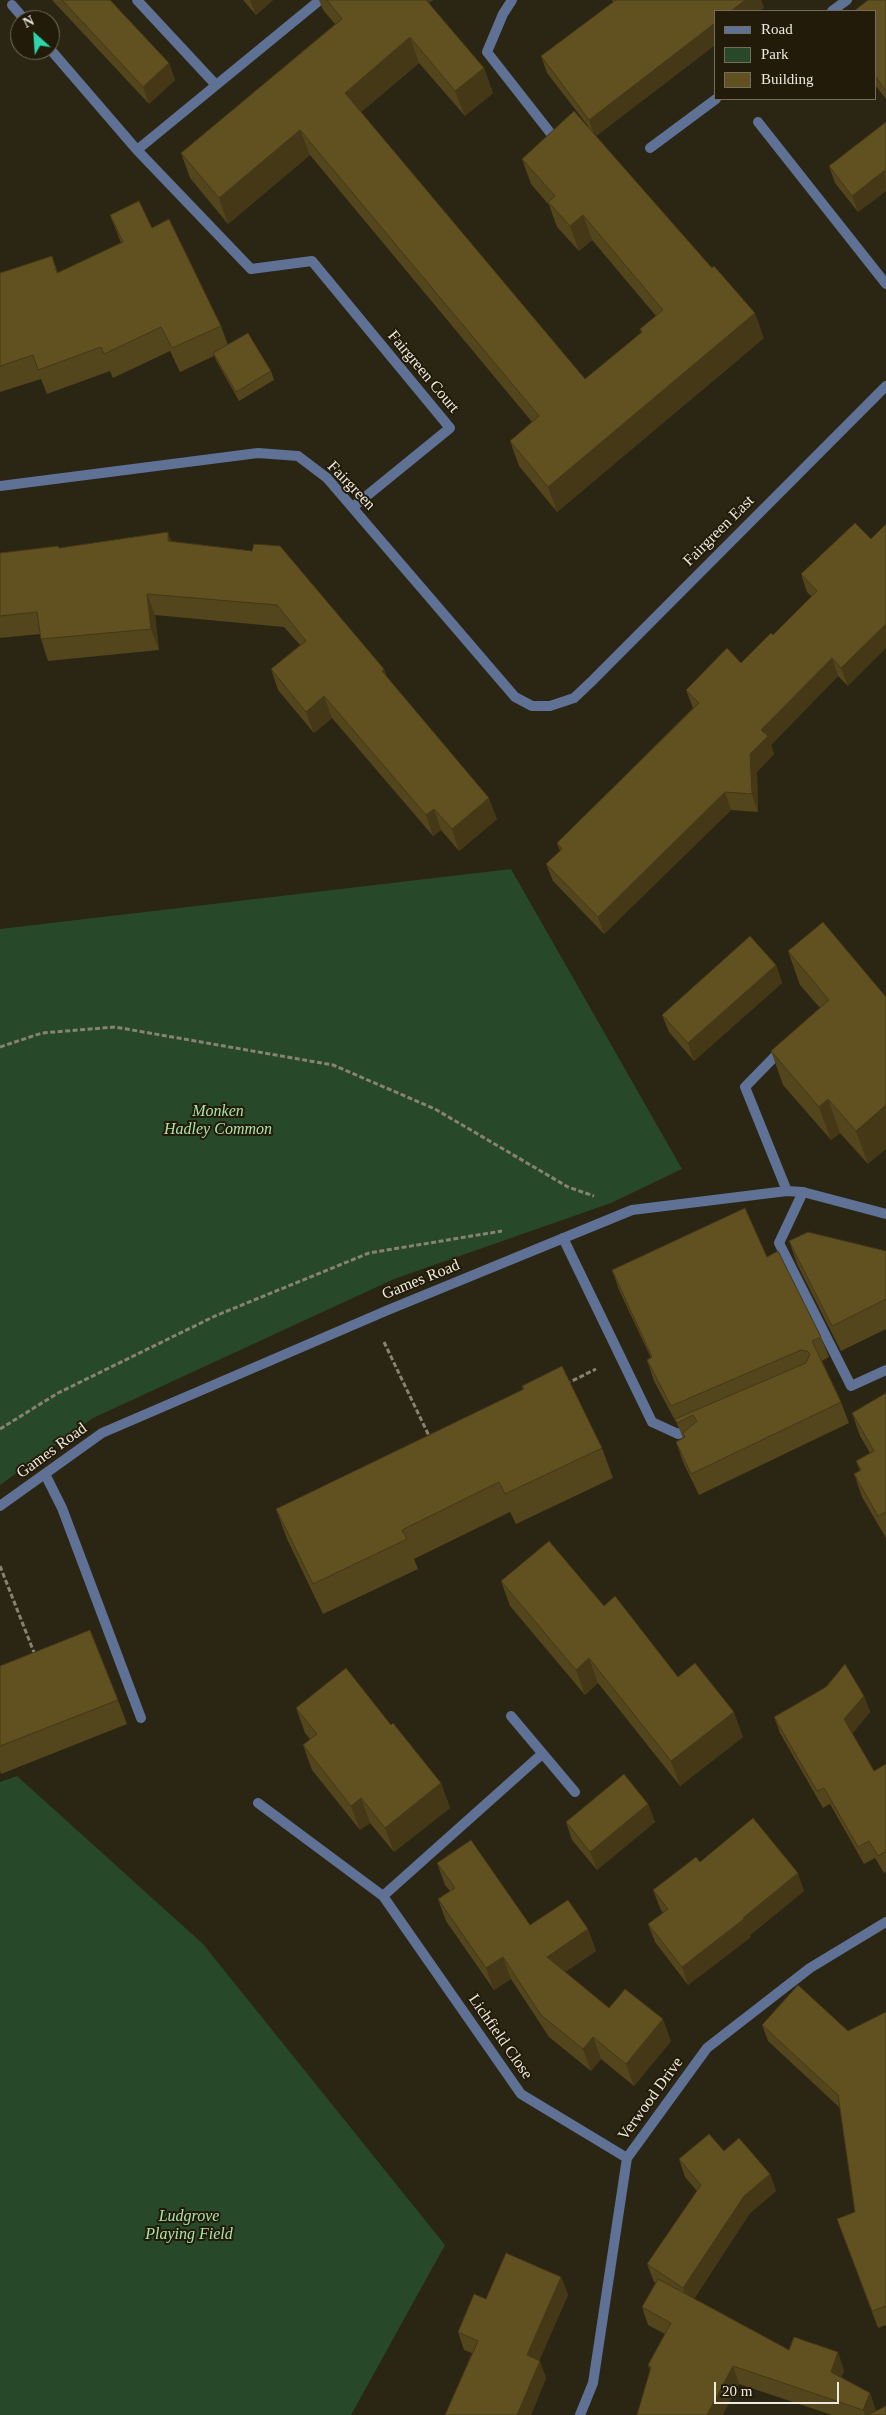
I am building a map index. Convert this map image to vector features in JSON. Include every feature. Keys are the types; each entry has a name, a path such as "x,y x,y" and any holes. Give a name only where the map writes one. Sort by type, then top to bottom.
{"street":[{"path":"137,0 216,85"},
{"path":"59,60 137,150 320,0"},
{"path":"512,0 503,14 487,52 552,135"},
{"path":"833,10 847,0"},
{"path":"12,5 16,10"},
{"path":"650,148 715,100"},
{"path":"758,122 886,284"},
{"name":"Fairgreen Court","path":"137,150 252,269 312,262 450,428 353,507"},
{"name":"Fairgreen East","path":"574,698 886,386"},
{"name":"Fairgreen","path":"0,486 258,453 298,456 328,478 515,697 532,706 550,706 574,698"},
{"path":"786,1191 745,1087 791,1039"},
{"name":"Games Road","path":"0,1506 102,1433 372,1317 632,1210 786,1191 803,1192 886,1214"},
{"path":"803,1192 779,1243 852,1386 886,1370"},
{"path":"563,1238 652,1422 678,1434 705,1423"},
{"path":"45,1474 62,1508 140,1718"},
{"path":"511,1716 575,1792"},
{"path":"382,1896 542,1754"},
{"name":"Lichfield Close","path":"258,1803 382,1896 521,2094 627,2158"},
{"name":"Verwood Drive","path":"580,2415 593,2383 627,2158 707,2048 810,1968 886,1922"}],"path":[{"path":"0,1047 42,1033 115,1027 333,1065 435,1109 568,1187 632,1210"},
{"path":"0,1429 58,1393 215,1316 369,1253 506,1231"},
{"path":"372,1317 430,1439"},
{"path":"560,1387 622,1357"},
{"path":"0,1566 38,1663"}],"green space":[{"name":"Monken Hadley Common","path":"511,869 682,1169 611,1203 394,1279 93,1418 0,1485 0,929"},
{"name":"Ludgrove Playing Field","path":"17,1776 203,1944 445,2245 351,2415 0,2415 0,1782"}],"building":[{"path":"62,0 110,0 169,63 143,87"},
{"path":"327,0 426,0 484,68 455,91 410,37 345,93 585,379 642,332 640,329 663,310 583,215 570,226 548,202 555,196 522,159 574,111 712,268 714,266 755,313 548,487 510,441 539,416 300,130 219,198 181,153 342,19"},
{"path":"616,0 745,0 732,10 714,10 714,24 589,120 541,56"},
{"path":"868,0 886,0 886,91 876,77 876,10 855,10"},
{"path":"886,122 886,171 852,196 829,166"},
{"path":"139,201 152,228 169,219 221,326 172,348 161,327 104,354 101,347 38,370 33,355 0,366 0,273 52,256 57,273 123,242 110,215"},
{"path":"248,333 271,371 236,392 213,353"},
{"path":"855,523 871,539 886,524 886,624 841,668 832,658 761,730 768,736 750,754 752,794 725,792 598,917 546,864 562,849 557,843 699,703 686,690 727,648 741,663 771,633 773,635 817,591 801,574"},
{"path":"168,532 168,541 252,551 254,544 280,546 384,669 382,671 489,798 452,829 434,809 426,815 324,696 306,712 271,669 306,641 277,605 147,594 151,629 41,639 37,612 0,616 0,553 58,546 59,548"},
{"path":"823,922 886,997 886,1105 856,1131 828,1099 819,1107 771,1051 829,1000 788,951"},
{"path":"750,936 776,965 688,1043 662,1015"},
{"path":"745,1208 767,1257 778,1251 821,1337 812,1341 841,1402 691,1474 676,1442 685,1437 683,1433 697,1421 693,1415 677,1423 675,1419 806,1363 810,1354 807,1351 801,1350 671,1406 647,1360 652,1357 612,1270"},
{"path":"808,1232 886,1251 886,1299 832,1326 789,1241"},
{"path":"562,1366 602,1448 505,1494 499,1482 402,1530 407,1539 313,1584 276,1509 524,1389 522,1386"},
{"path":"886,1393 886,1512 878,1516 854,1474 861,1470 856,1461 874,1451 852,1413"},
{"path":"549,1541 604,1606 615,1596 678,1677 695,1663 734,1712 671,1761 589,1658 576,1670 501,1581"},
{"path":"90,1630 118,1700 0,1746 0,1666"},
{"path":"845,1664 864,1696 844,1719 874,1771 886,1764 886,1851 878,1856 869,1841 858,1847 824,1788 817,1791 774,1717 826,1687"},
{"path":"346,1668 391,1725 393,1723 441,1783 385,1828 361,1798 351,1806 303,1745 317,1734 296,1708"},
{"path":"624,1774 648,1804 590,1852 566,1822"},
{"path":"753,1818 798,1873 744,1919 682,1967 648,1924 668,1909 653,1890 696,1857 700,1862"},
{"path":"471,1840 530,1925 568,1900 588,1929 547,1957 609,2008 625,1989 663,2019 626,2064 593,2037 583,2049 541,2015 503,1957 486,1968 438,1899 455,1888 437,1863"},
{"path":"798,1985 848,2031 886,2012 886,2306 872,2311 837,2219 855,2212 838,2095 762,2025"},
{"path":"709,2134 724,2151 739,2138 770,2174 744,2196 683,2288 647,2264 701,2185 679,2159"},
{"path":"506,2253 561,2277 527,2355 540,2361 517,2415 445,2415 478,2341 458,2332 474,2294 486,2299"},
{"path":"658,2279 789,2350 794,2337 838,2352 831,2372 870,2393 863,2410 733,2366 707,2415 637,2415 651,2367 648,2365 671,2323 642,2307"},
{"path":"886,2406 886,2415 868,2415"}]}
